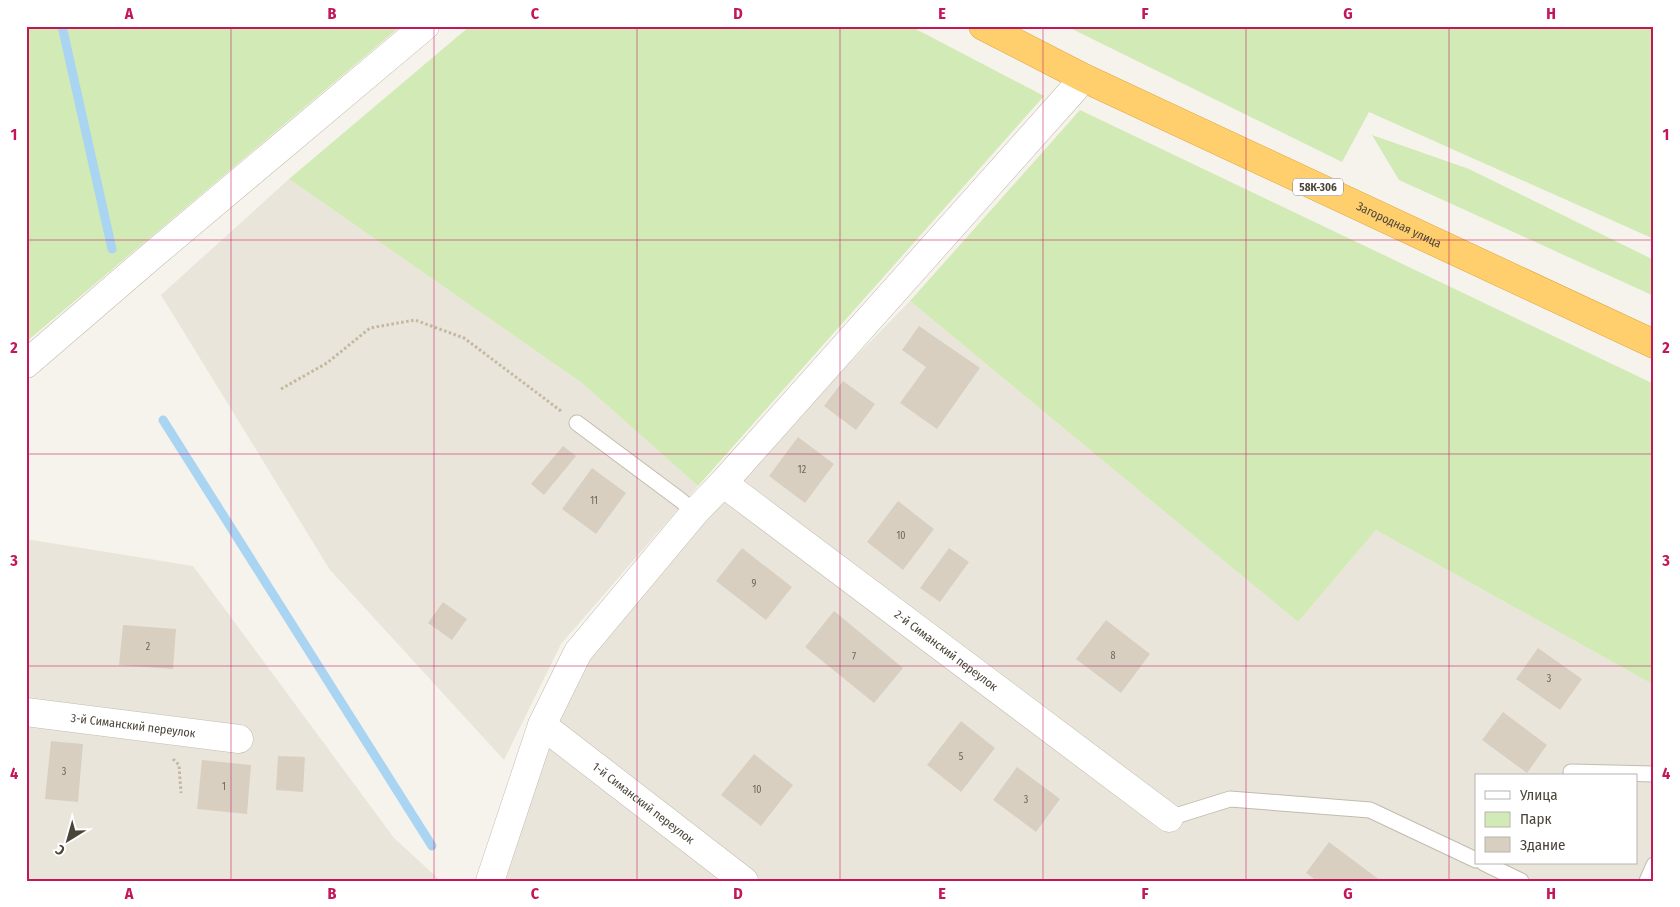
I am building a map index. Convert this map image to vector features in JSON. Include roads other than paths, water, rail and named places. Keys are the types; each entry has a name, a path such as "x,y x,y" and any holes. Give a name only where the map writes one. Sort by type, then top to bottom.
{"highway":[{"name":"Загородная улица","path":"983,26 1084,78 1654,344"}],"street":[{"path":"26,364 425,26"},
{"path":"490,881 542,726 578,652 695,512 1084,78"},
{"name":"2-й Симанский переулок","path":"723,483 1169,818"},
{"name":"3-й Симанский переулок","path":"26,712 239,739"},
{"name":"1-й Симанский переулок","path":"542,726 744,881"}],"lane":[{"path":"578,423 695,512"},
{"path":"1571,772 1654,774"},
{"path":"1169,818 1230,799 1370,810 1475,860"},
{"path":"1486,864 1521,881"},
{"path":"1647,881 1654,865"}],"waterway":[{"path":"62,26 112,249"},
{"path":"163,420 432,846"}]}
